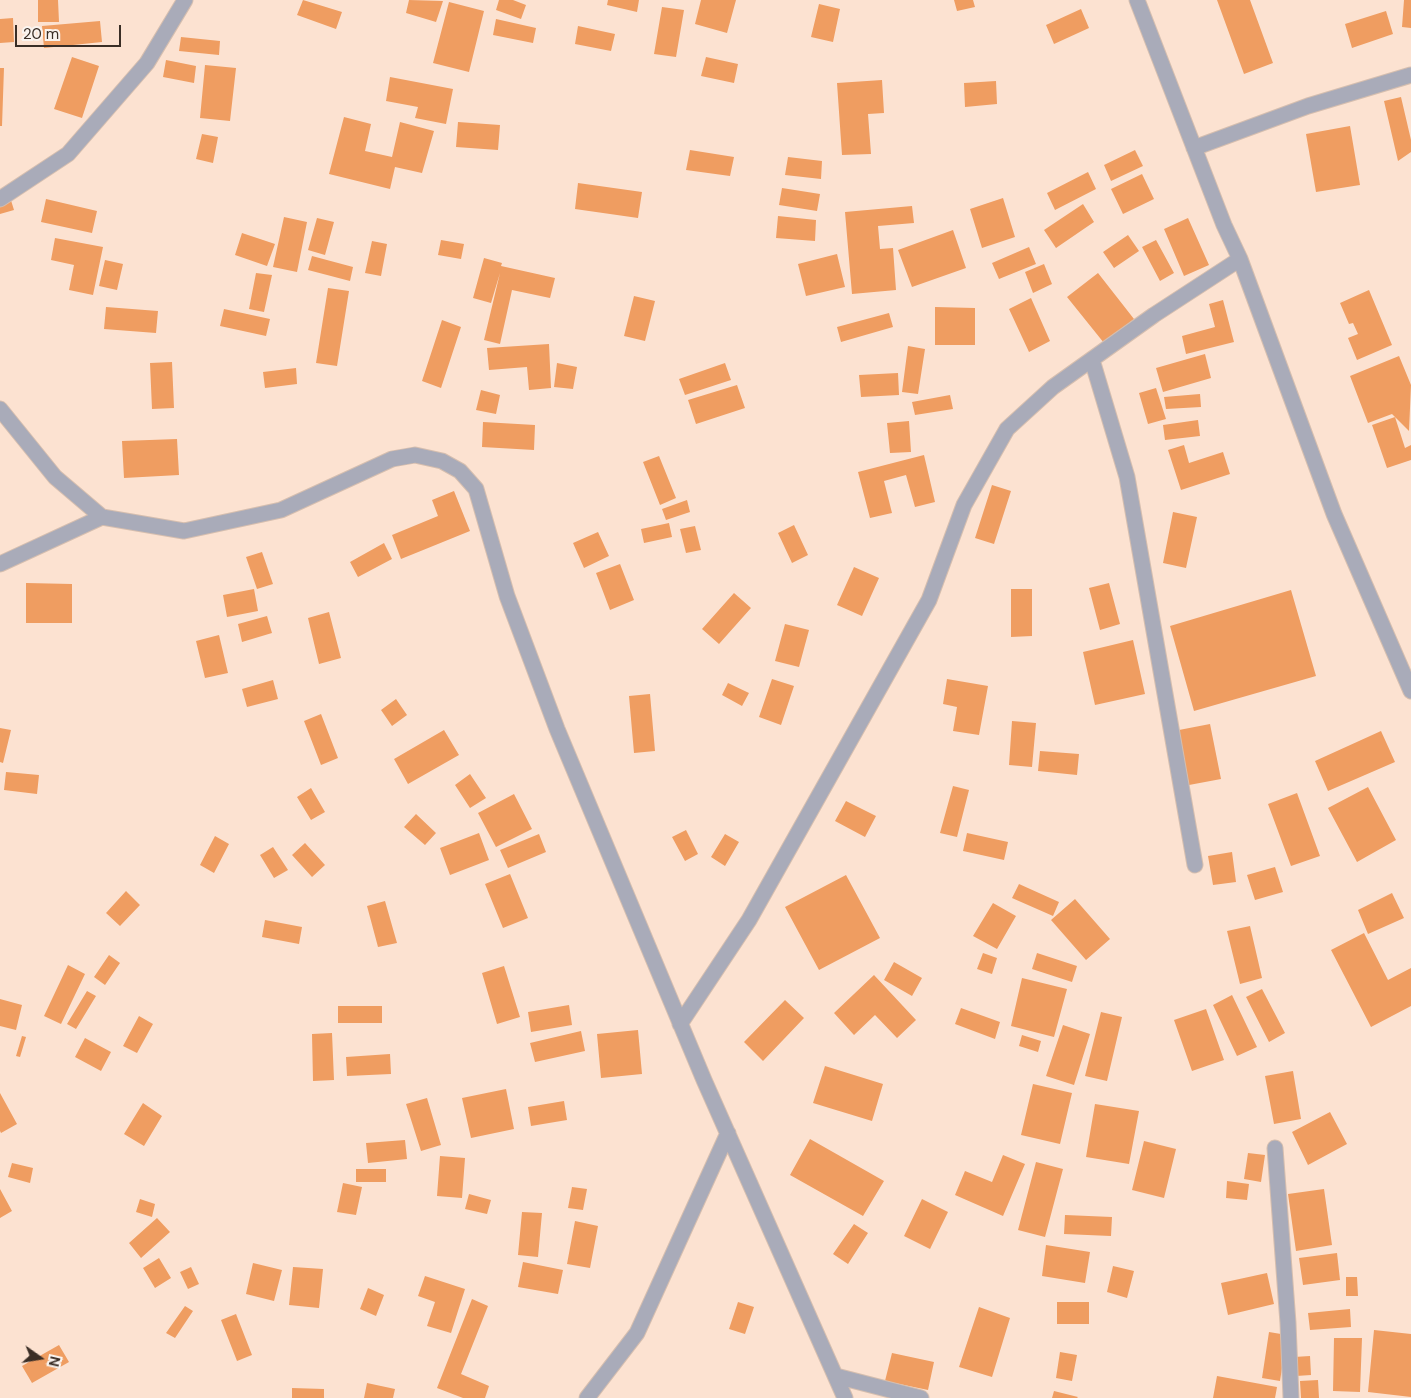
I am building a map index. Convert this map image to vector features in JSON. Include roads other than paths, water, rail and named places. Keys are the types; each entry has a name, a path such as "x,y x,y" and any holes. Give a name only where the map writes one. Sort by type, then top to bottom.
{"street":[{"path":"0,199 68,154 147,63 185,0"},
{"path":"1137,0 1194,148 1240,260 1334,514 1405,660 1411,690"},
{"path":"1194,148 1308,106 1411,75"},
{"path":"680,1024 749,920 929,600 964,505 1007,429 1053,387 1154,315 1240,260"},
{"path":"1092,360 1126,477 1195,865"},
{"path":"0,409 55,477 102,517 184,531 281,510 392,459 415,456 442,461 460,471 476,489 510,605 557,728 680,1024 845,1398"},
{"path":"0,564 102,517"},
{"path":"587,1398 637,1333 728,1133"},
{"path":"1275,1148 1288,1323 1290,1398"},
{"path":"836,1376 921,1398"}]}
